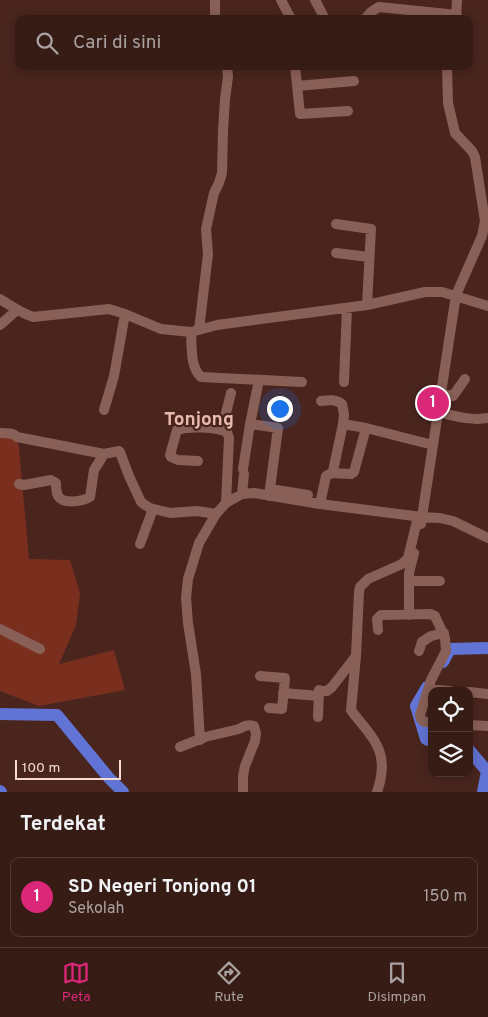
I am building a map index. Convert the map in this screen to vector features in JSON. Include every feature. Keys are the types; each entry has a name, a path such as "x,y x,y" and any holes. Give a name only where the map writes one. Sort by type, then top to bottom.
{"street":[{"path":"215,0 215,15"},
{"path":"280,0 289,15"},
{"path":"316,0 324,15"},
{"path":"456,15 457,0"},
{"path":"368,15 379,7 441,15"},
{"path":"227,70 222,173 219,184 214,192 206,229 208,254 195,331 194,367 202,377 302,382"},
{"path":"295,70 300,114 348,111"},
{"path":"409,615 409,573 433,445 456,296 482,236 485,221 475,157 472,151 455,133 451,120 448,103 447,70"},
{"path":"297,86 354,82"},
{"path":"336,224 371,229 367,305"},
{"path":"336,253 369,257"},
{"path":"0,299 17,310 33,317 109,309 126,314 161,330 195,331 217,325 367,305 425,292 442,292 488,306"},
{"path":"344,382 346,308"},
{"path":"0,325 17,310"},
{"path":"104,410 114,376 126,314"},
{"path":"440,394 453,396 465,379"},
{"path":"242,494 250,424 258,385"},
{"path":"222,429 231,394"},
{"path":"321,401 330,400 342,404 344,414 332,473"},
{"path":"438,412 469,419 488,418"},
{"path":"250,424 278,428 270,493"},
{"path":"343,424 433,445"},
{"path":"198,461 178,460 171,457 177,430 183,428 222,429 227,432 226,503"},
{"path":"320,504 326,476 332,473 351,474 354,472 366,428"},
{"path":"0,433 104,454 119,451 128,476 141,502 145,505 170,513 197,511 216,514"},
{"path":"19,484 24,485 51,480 56,483 57,493 63,500 76,501 85,499 90,497 94,470 104,454"},
{"path":"270,493 320,504 440,518 453,521 488,538"},
{"path":"200,740 196,674 190,640 186,598 188,579 200,544 216,514 226,503 242,494 308,495"},
{"path":"140,544 153,509"},
{"path":"376,792 381,773 381,755 373,737 351,710 360,588 368,579 402,564 408,558 420,517"},
{"path":"409,581 440,581"},
{"path":"378,630 377,619 381,616 430,614 435,616 444,635 446,651 429,687"},
{"path":"0,629 40,649"},
{"path":"419,651 422,642 432,636 444,635"},
{"path":"283,693 327,691 356,656"},
{"path":"260,676 285,678 282,709 269,708"},
{"path":"428,689 420,715 424,722 428,722"},
{"path":"318,717 319,690"},
{"path":"473,692 488,694"},
{"path":"180,747 250,724 254,726 255,741 245,766 243,792"},
{"path":"473,725 488,726"}],"shaded area":[{"path":"0,437 18,438 29,559 70,560 80,593 76,625 59,664 114,650 125,690 39,706 0,691"}],"waterway":[{"path":"443,662 450,649 488,648"},
{"path":"427,687 416,706 426,739 428,740"},
{"path":"0,714 57,715 109,778 123,792"},
{"path":"473,755 487,771 483,792"}],"place":[{"name":"SD Negeri Tonjong 01","path":"433,403"}],"district":[{"name":"Tonjong","path":"199,420"}]}
